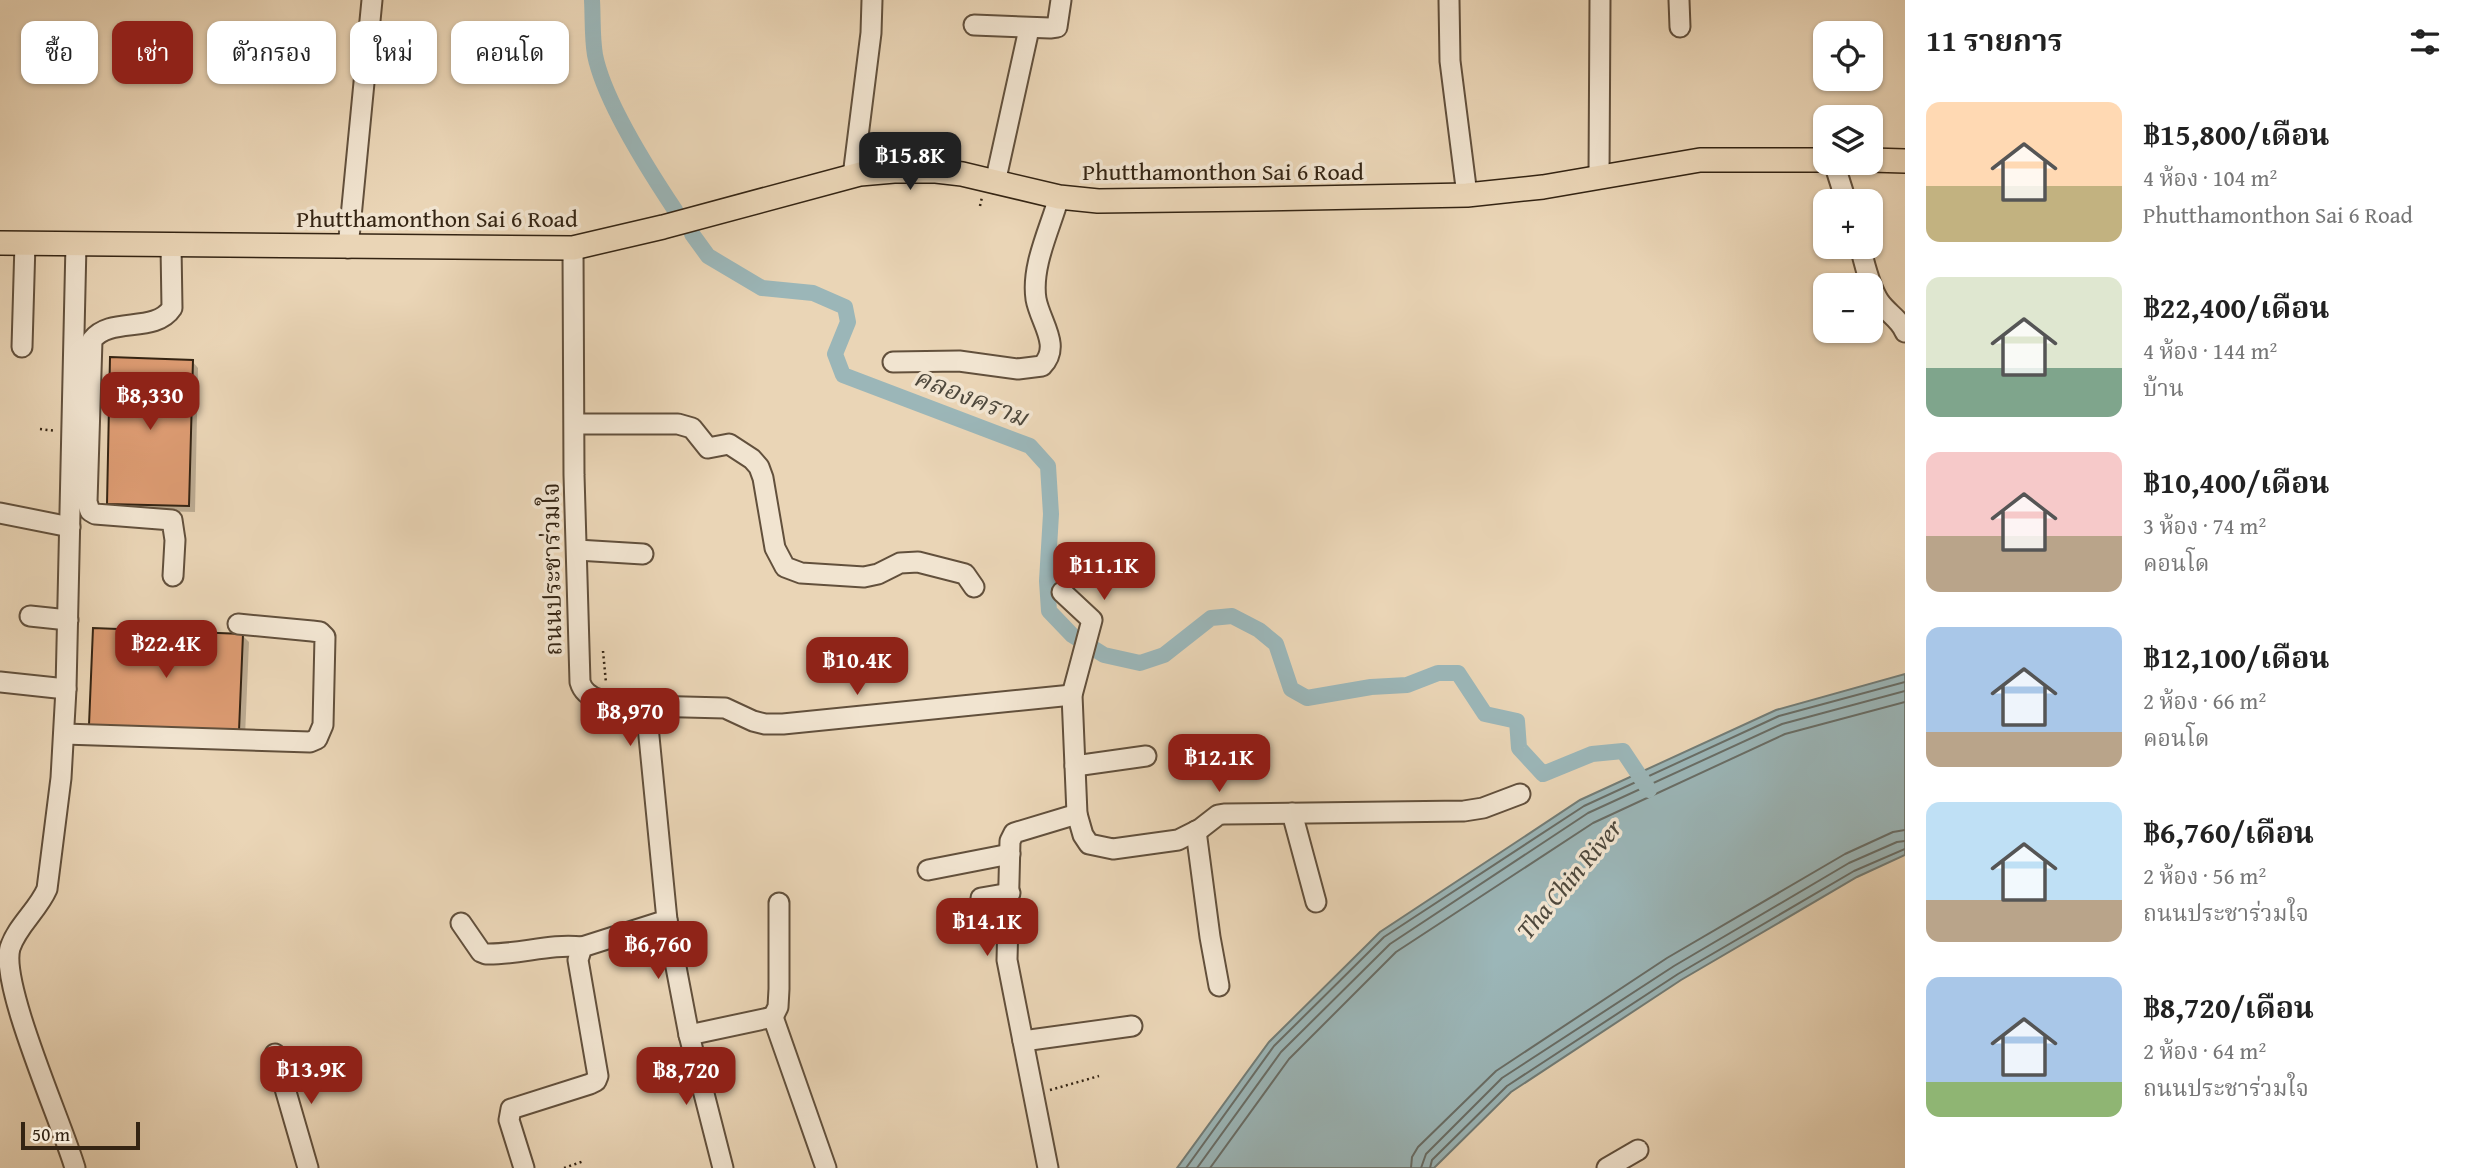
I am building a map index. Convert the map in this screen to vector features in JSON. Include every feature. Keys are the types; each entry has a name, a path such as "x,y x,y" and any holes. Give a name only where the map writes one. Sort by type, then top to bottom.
{"main road":[{"name":"Phutthamonthon Sai 6 Road","path":"0,243 573,248 853,176 894,171 962,174 1059,197 1098,201 1467,195 1543,187 1700,160 1813,160"},
{"path":"1883,160 1905,160"}],"street":[{"path":"348,248 372,0"},
{"path":"853,176 871,33 872,0"},
{"path":"974,24 1029,29 1057,27 1061,0"},
{"path":"1449,0 1450,61 1467,195"},
{"path":"1599,176 1600,0"},
{"path":"1679,0 1680,27"},
{"path":"995,183 1029,29"},
{"path":"893,362 958,361 1018,369 1042,366 1049,354 1049,334 1038,307 1036,275 1059,197"},
{"path":"22,347 25,243"},
{"path":"75,1168 18,1010 9,951 20,929 41,903 47,889 61,778 68,620 76,244"},
{"path":"171,246 172,308 168,314 158,319 106,330 96,334 92,340 87,502 90,511 95,514 172,520 175,540 173,576"},
{"name":"ถนนประชาร่วมใจ","path":"573,248 576,550 580,682 586,695 646,706 726,708 765,724 1072,695"},
{"path":"1864,259 1880,303 1896,318 1905,332"},
{"path":"575,424 678,424 692,428 708,448 723,443 737,448 759,467 775,548 785,567 801,573 864,577 878,574 900,563 918,562 965,574 974,587"},
{"path":"0,513 70,527"},
{"path":"576,550 643,554"},
{"path":"1062,592 1090,617 1087,642 1072,695 1077,814 1083,835 1089,844 1099,848 1126,848 1178,840 1224,814 1464,811 1483,808 1521,794"},
{"path":"30,616 68,620"},
{"path":"64,734 310,742 317,739 323,725 325,637 320,632 238,624"},
{"path":"0,682 66,689"},
{"path":"646,706 667,920 689,1035 723,1168"},
{"path":"1075,766 1146,756"},
{"path":"1292,813 1316,901"},
{"path":"1048,1168 1007,960 1010,841 1014,833 1077,814"},
{"path":"1196,831 1219,986"},
{"path":"928,870 1010,854"},
{"path":"981,898 1010,893"},
{"path":"779,902 779,989 778,1007 773,1017 826,1168"},
{"path":"461,923 481,952 486,954 527,952 560,946 582,947 667,920"},
{"path":"0,925 20,929"},
{"path":"524,1168 509,1120 511,1109 590,1084 596,1081 598,1076 578,960 582,947"},
{"path":"689,1035 773,1017"},
{"path":"1023,1041 1132,1026"},
{"path":"275,1054 308,1168"},
{"path":"1607,1168 1639,1150"}],"path":[{"path":"603,652 608,700"},
{"path":"1033,1095 1099,1076"},
{"path":"565,1168 583,1161"}],"water":[{"name":"Tha Chin River","path":"1905,674 1905,855 1857,877 1681,980 1511,1092 1434,1168 1177,1168 1269,1042 1380,932 1580,800 1776,710"}],"building":[{"path":"110,357 193,360 189,506 107,504"},
{"path":"93,628 243,634 239,731 89,725"}],"waterway":[{"name":"คลองคราม","path":"592,0 595,55 600,73 617,114 675,210"},
{"name":"คลองคราม","path":"692,234 708,256 762,288 813,293 845,307 848,322 835,354 843,375 1030,446 1048,466 1051,514 1047,581 1049,611 1072,635 1104,655 1140,663 1164,655 1211,618 1232,616 1259,630 1276,644 1291,689 1307,698 1371,687 1407,685 1438,673 1458,673 1485,714 1517,721 1519,748 1543,774 1592,754 1623,751 1649,790"}]}
